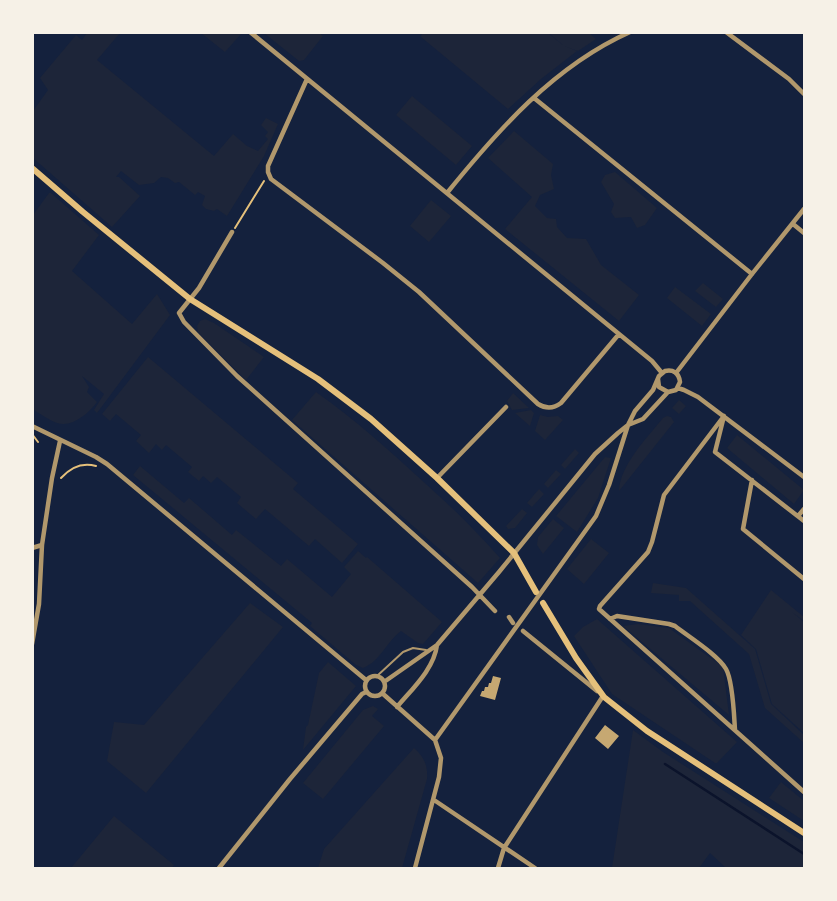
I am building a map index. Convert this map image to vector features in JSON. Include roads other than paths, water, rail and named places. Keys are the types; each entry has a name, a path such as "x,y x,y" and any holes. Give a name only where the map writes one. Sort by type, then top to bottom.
{"main road":[{"path":"32,168 190,299 278,353 371,419 437,478 514,553 536,592"},
{"path":"543,603 579,663 604,697 655,736 804,833"}],"street":[{"path":"250,32 652,361 662,372"},
{"path":"446,193 499,132 555,79 578,62 630,32"},
{"path":"726,32 784,76 804,94"},
{"path":"307,79 268,166 269,175 278,186 348,236 419,292 542,406 551,408 560,403 619,334"},
{"path":"534,98 752,274"},
{"path":"676,372 804,209"},
{"path":"793,224 804,233"},
{"path":"232,232 199,288 179,313 184,322 236,376 497,609"},
{"path":"436,740 596,516 609,485 628,425 635,411 654,390 662,372 669,370 676,372"},
{"path":"676,372 680,382 678,388"},
{"path":"658,380 659,387 668,392"},
{"path":"384,682 437,645 481,595 595,454 628,425 643,419 668,392 678,388 698,397 804,477"},
{"path":"437,478 506,407"},
{"path":"724,416 715,452 804,521"},
{"path":"724,416 664,495 648,552 600,606 600,611 804,792"},
{"path":"32,426 96,457 112,469 366,680"},
{"path":"32,644 39,604 42,544 60,440"},
{"path":"752,480 742,529 804,579"},
{"path":"798,516 804,509"},
{"path":"32,548 42,544"},
{"path":"610,619 616,616 675,626 720,661 727,671 734,707 735,730"},
{"path":"498,868 504,848 604,697 523,631"},
{"path":"397,707 430,665 435,656 437,645"},
{"path":"371,676 377,676 384,682 385,688 382,693 373,697 366,692 364,686 366,680 371,676"},
{"path":"219,868 290,779 362,694 366,692"},
{"path":"382,693 436,740 441,761 434,800 415,868"},
{"path":"434,800 535,868"}],"lane":[{"path":"377,676 392,661 408,650 417,648 429,651"}],"waterway":[{"path":"665,764 804,854"}]}
